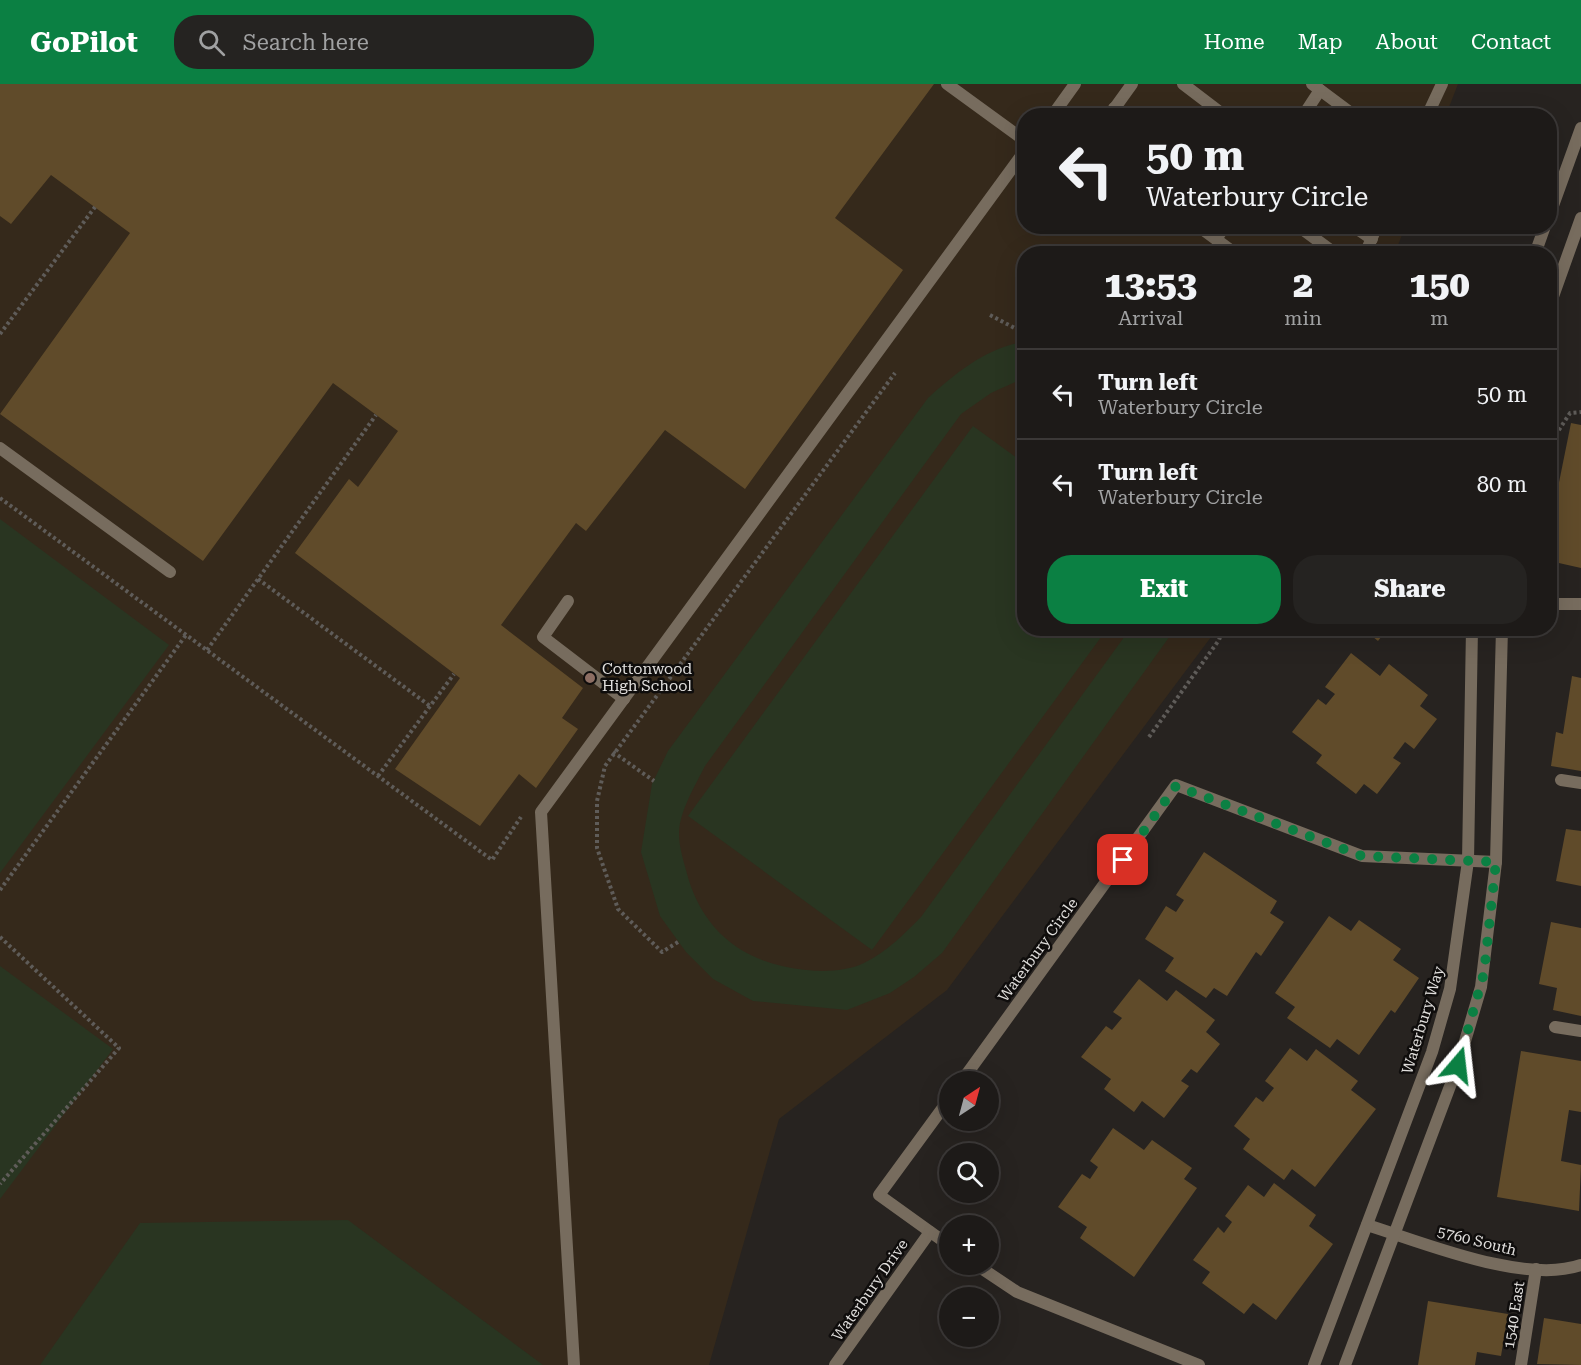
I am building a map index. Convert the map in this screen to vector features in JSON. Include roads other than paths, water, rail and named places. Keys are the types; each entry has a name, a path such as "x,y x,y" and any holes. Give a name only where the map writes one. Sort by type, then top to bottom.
{"street":[{"path":"947,84 1017,135"},
{"path":"1058,108 1075,84"},
{"path":"1119,108 1132,84"},
{"path":"1183,84 1214,108"},
{"path":"1431,108 1442,84"},
{"path":"1307,108 1316,87 1344,108"},
{"path":"1557,195 1581,128"},
{"path":"574,1365 541,812 1017,163"},
{"path":"1557,285 1581,218"},
{"path":"1209,234 1225,246"},
{"path":"1216,239 1219,234"},
{"path":"1309,234 1325,246"},
{"path":"1365,234 1372,239"},
{"path":"1369,246 1374,234"},
{"path":"0,448 170,572"},
{"path":"568,601 543,637 624,699"},
{"path":"1557,604 1581,604"},
{"name":"Waterbury Way","path":"1314,1365 1432,1052 1450,989 1468,861 1472,636"},
{"path":"1345,1365 1458,1065 1478,998 1486,959 1496,862 1502,636"},
{"path":"1561,780 1581,783"},
{"name":"Waterbury Circle","path":"969,1071 1176,786 1362,856 1496,862"},
{"path":"1555,1028 1581,1031"},
{"path":"939,1113 879,1195 939,1238"},
{"name":"5760 South","path":"1366,1225 1482,1260 1536,1269 1571,1268 1581,1264"},
{"name":"Waterbury Drive","path":"835,1365 930,1232"},
{"name":"1540 East","path":"1521,1365 1536,1269"},
{"path":"992,1275 1017,1292 1199,1365"}],"place":[{"name":"Cottonwood High School","path":"590,678"}]}
